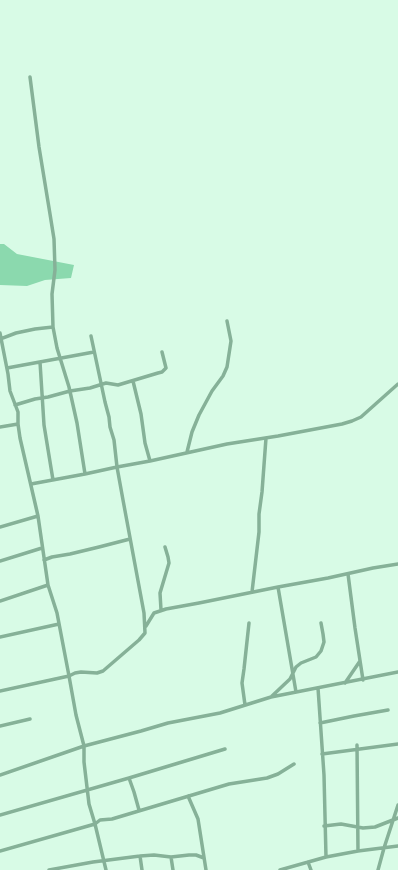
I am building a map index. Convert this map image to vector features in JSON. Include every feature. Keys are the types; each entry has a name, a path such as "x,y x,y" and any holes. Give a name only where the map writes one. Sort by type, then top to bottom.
{"street":[{"path":"30,77 39,147 54,239 55,270 52,294 54,327 60,358 70,391 77,423 85,474"},
{"path":"187,452 192,432 199,415 212,390 223,376 227,367 230,341 226,321"},
{"path":"0,339 16,333 54,327"},
{"path":"0,333 10,391 18,412 18,424 23,451 38,516 48,585 57,613 76,715 84,746 84,762 89,804 106,870"},
{"path":"0,691 69,676 75,673 97,673 103,671 112,665 145,633 146,627 144,613 117,467 114,440 104,402 91,336"},
{"path":"7,368 94,352"},
{"path":"15,405 106,383 118,385 158,373 166,368 162,352"},
{"path":"40,362 44,424 53,480"},
{"path":"133,381 150,461"},
{"path":"31,484 150,461 227,444 342,424 361,417 398,384"},
{"path":"0,427 18,424"},
{"path":"252,592 259,532 259,514 266,438"},
{"path":"0,527 38,516"},
{"path":"44,560 130,538"},
{"path":"161,610 160,593 169,563 165,547"},
{"path":"0,560 42,548"},
{"path":"146,627 154,613 161,610 398,564"},
{"path":"348,574 363,680"},
{"path":"0,601 48,585"},
{"path":"278,587 296,692"},
{"path":"245,705 242,683 248,623"},
{"path":"271,697 290,679 296,667 301,663 316,657 321,651 324,642 321,623"},
{"path":"0,637 59,624"},
{"path":"345,683 360,661"},
{"path":"0,775 84,746 168,723 220,713 271,697 398,672"},
{"path":"318,688 324,775 324,826 326,857"},
{"path":"320,723 388,710"},
{"path":"0,726 30,719"},
{"path":"322,754 357,747 398,744"},
{"path":"357,747 358,851"},
{"path":"0,815 225,749"},
{"path":"0,851 95,824 100,820 112,819 229,784 267,778 278,774 294,764"},
{"path":"129,778 139,810"},
{"path":"188,796 198,819 206,870"},
{"path":"378,870 392,820 398,805"},
{"path":"324,826 341,824 363,828 375,827 398,818"},
{"path":"280,870 326,857 398,846"},
{"path":"49,870 140,856 154,855 171,858 196,855 204,858"},
{"path":"140,856 142,870"},
{"path":"171,858 173,870"},
{"path":"308,862 311,870"}],"green space":[{"path":"0,244 4,244 17,254 74,265 71,278 45,280 27,286 0,285"}]}
